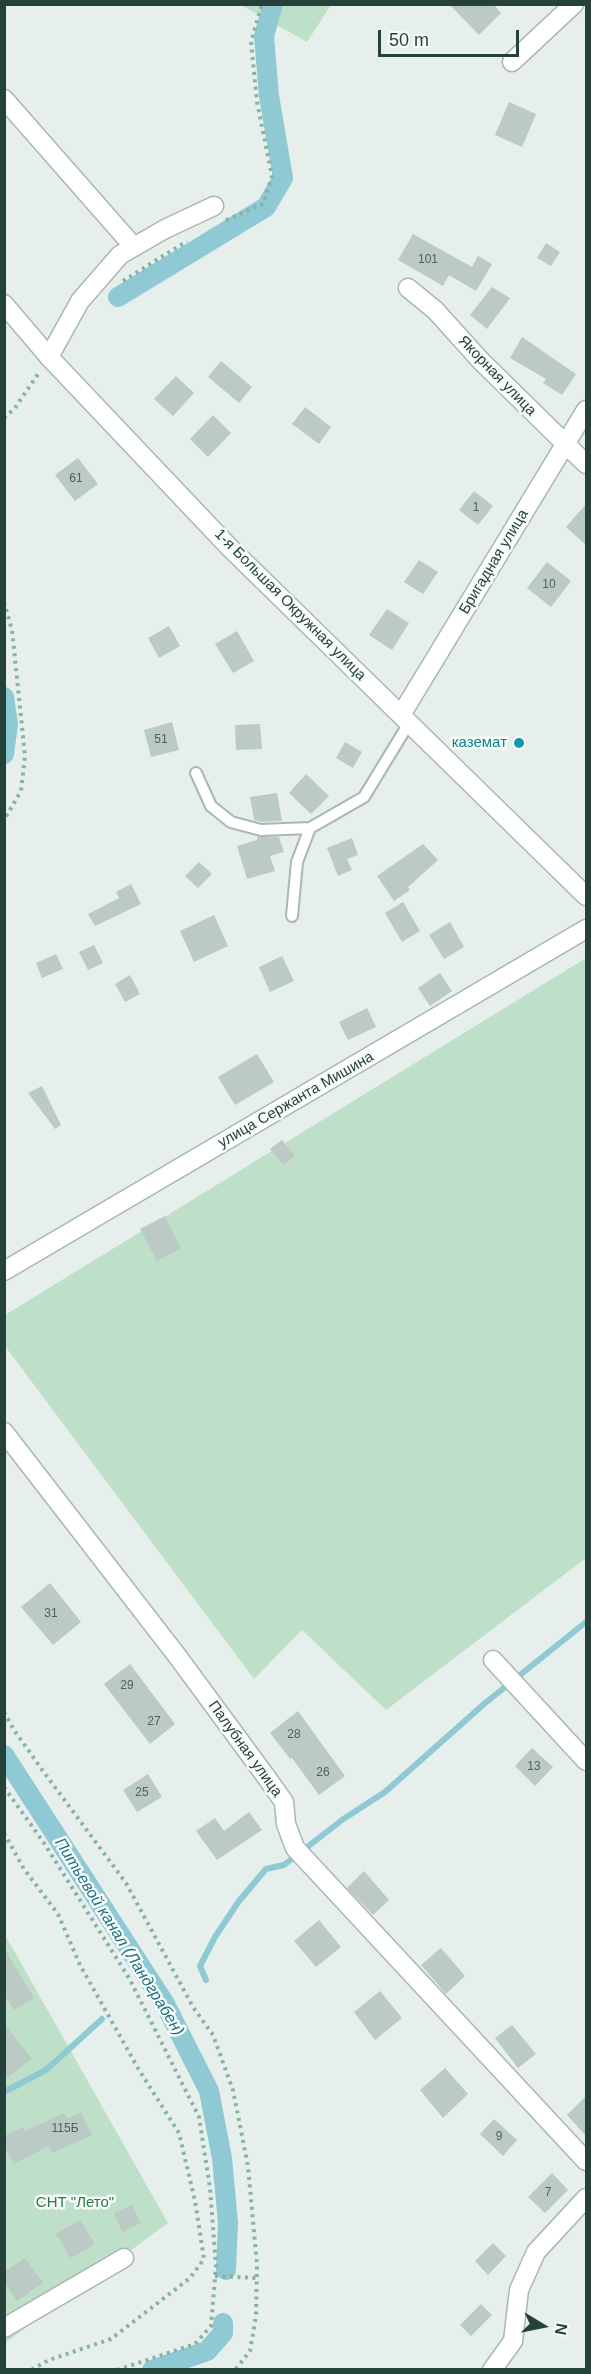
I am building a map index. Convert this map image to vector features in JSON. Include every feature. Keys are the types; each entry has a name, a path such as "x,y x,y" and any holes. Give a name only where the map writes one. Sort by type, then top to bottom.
{"street":[{"path":"512,62 574,4"},
{"path":"4,99 134,247"},
{"path":"49,357 80,301 120,255 165,229 219,213"},
{"name":"Якорная улица","path":"408,288 435,310 481,361 586,464"},
{"name":"1-я Большая Окружная улица","path":"4,304 49,357 230,548 586,896"},
{"name":"Бригадная улица","path":"405,719 586,410"},
{"name":"улица Сержанта Мишина","path":"4,1271 586,929"},
{"name":"Палубная улица","path":"4,1432 178,1657 273,1786 284,1802 286,1824 295,1848 586,2161"},
{"path":"493,1660 586,1761"},
{"path":"492,2370 513,2341 519,2290 536,2252 586,2198"},
{"path":"4,2328 124,2258"}],"lane":[{"path":"196,773 211,806 231,822 261,830 310,828 364,798 405,719"},
{"path":"292,916 297,862 310,828"}],"path":[{"path":"219,213 263,204 272,176 257,102 250,42 262,4"},
{"path":"115,286 189,239"},
{"path":"4,418 15,408 49,357"},
{"path":"4,602 12,630 25,756 21,792 4,820"},
{"path":"4,1712 68,1807 126,1883 193,2007 213,2035 233,2090 248,2166 257,2278 256,2316 250,2351 235,2370"},
{"path":"4,1787 44,1843 129,1978 199,2117 210,2188 215,2276 211,2326 195,2344 117,2370"},
{"path":"4,1833 24,1869 58,1914 80,1965 139,2070 179,2133 195,2201 204,2259 190,2278 161,2303 111,2339 49,2360 31,2370"},
{"path":"215,2276 257,2278"}],"green space":[{"path":"241,5 331,5 307,42"},
{"path":"586,958 586,1558 386,1710 302,1630 254,1679 5,1346 5,1315"},
{"name":"СНТ \"Лето\"","path":"4,1933 168,2223 5,2343 4,2343"}],"building":[{"path":"449,4 493,4 501,13 479,35"},
{"path":"509,102 536,114 522,147 495,135"},
{"path":"413,234 472,267 478,256 492,264 476,291 449,275 443,286 398,260"},
{"path":"546,243 560,252 551,266 537,258"},
{"path":"492,287 510,298 487,329 470,315"},
{"path":"522,337 576,374 562,395 543,383 546,379 510,358"},
{"path":"221,361 252,387 239,403 208,377"},
{"path":"176,376 194,393 173,416 154,399"},
{"path":"305,407 331,427 319,444 292,424"},
{"path":"213,415 231,433 208,457 190,439"},
{"path":"78,458 98,484 75,501 55,475"},
{"path":"474,491 493,506 478,525 459,510"},
{"path":"586,504 586,545 566,527"},
{"path":"419,560 438,572 423,594 404,582"},
{"path":"547,562 571,581 551,607 527,588"},
{"path":"387,609 409,623 392,650 369,635"},
{"path":"169,626 180,646 159,658 148,638"},
{"path":"237,631 254,661 233,673 215,644"},
{"path":"172,722 179,750 151,757 144,730"},
{"path":"260,724 262,749 236,750 235,725"},
{"path":"345,742 362,752 353,768 336,758"},
{"path":"306,774 329,796 311,814 289,793"},
{"path":"277,793 282,821 254,820 250,797"},
{"path":"257,837 279,837 284,852 270,856 275,871 247,879 237,846 257,840"},
{"path":"352,838 358,855 347,859 352,870 338,876 327,848"},
{"path":"423,844 438,860 408,887 410,890 394,901 377,876"},
{"path":"199,862 212,874 198,888 185,876"},
{"path":"131,884 141,904 95,926 88,914 119,898 116,892"},
{"path":"403,902 420,931 402,942 385,913"},
{"path":"214,915 228,946 194,962 180,931"},
{"path":"450,922 464,947 444,959 429,935"},
{"path":"94,945 103,963 88,970 79,952"},
{"path":"56,954 63,969 42,978 36,963"},
{"path":"282,956 294,981 270,992 259,967"},
{"path":"440,973 452,991 430,1006 418,988"},
{"path":"130,975 140,994 125,1002 115,984"},
{"path":"367,1008 376,1027 348,1040 339,1022"},
{"path":"257,1054 274,1082 235,1105 218,1077"},
{"path":"42,1086 61,1125 55,1129 28,1093"},
{"path":"282,1140 295,1156 283,1165 270,1149"},
{"path":"165,1216 181,1248 157,1261 140,1229"},
{"path":"50,1583 81,1622 53,1645 21,1607"},
{"path":"130,1664 175,1724 150,1744 104,1684"},
{"path":"298,1711 345,1776 319,1795 270,1733"},
{"path":"532,1748 553,1767 535,1786 515,1766"},
{"path":"148,1774 162,1797 137,1812 123,1790"},
{"path":"249,1812 262,1830 217,1860 196,1831 215,1818 224,1831"},
{"path":"364,1871 389,1900 373,1915 347,1888"},
{"path":"319,1920 341,1947 316,1967 294,1941"},
{"path":"4,1948 34,1998 14,2010 4,1994"},
{"path":"441,1948 465,1976 446,1994 421,1965"},
{"path":"380,1991 402,2018 375,2040 354,2012"},
{"path":"4,2023 32,2059 4,2080"},
{"path":"512,2025 536,2054 518,2068 495,2038"},
{"path":"445,2068 468,2094 443,2118 420,2090"},
{"path":"586,2096 586,2136 567,2115"},
{"path":"81,2112 92,2135 52,2153 49,2146 14,2164 4,2145 4,2136 23,2127 25,2131 64,2113 67,2119"},
{"path":"494,2119 517,2140 503,2156 480,2134"},
{"path":"552,2173 568,2190 545,2213 528,2197"},
{"path":"132,2205 141,2223 122,2232 114,2213"},
{"path":"80,2220 95,2244 71,2258 56,2234"},
{"path":"493,2243 506,2256 488,2275 475,2261"},
{"path":"25,2258 43,2283 17,2301 4,2282 4,2272"},
{"path":"481,2304 492,2315 471,2336 460,2325"}],"waterway":[{"name":"Питьевой канал (Ландграбен)","path":"118,297 266,207 283,178 269,96 264,36 273,4"},
{"name":"Питьевой канал (Ландграбен)","path":"4,697 8,724 4,754"},
{"path":"206,1980 200,1966 215,1937 239,1901 266,1869 284,1865 342,1820 385,1792 484,1704 586,1622"},
{"name":"Питьевой канал (Ландграбен)","path":"4,1755 165,2004 209,2091 222,2158 228,2223 226,2270"},
{"path":"4,2092 46,2070 102,2019"},
{"name":"Питьевой канал (Ландграбен)","path":"152,2370 207,2351 223,2333 223,2323"}],"place":[{"name":"каземат","path":"519,743"}]}
